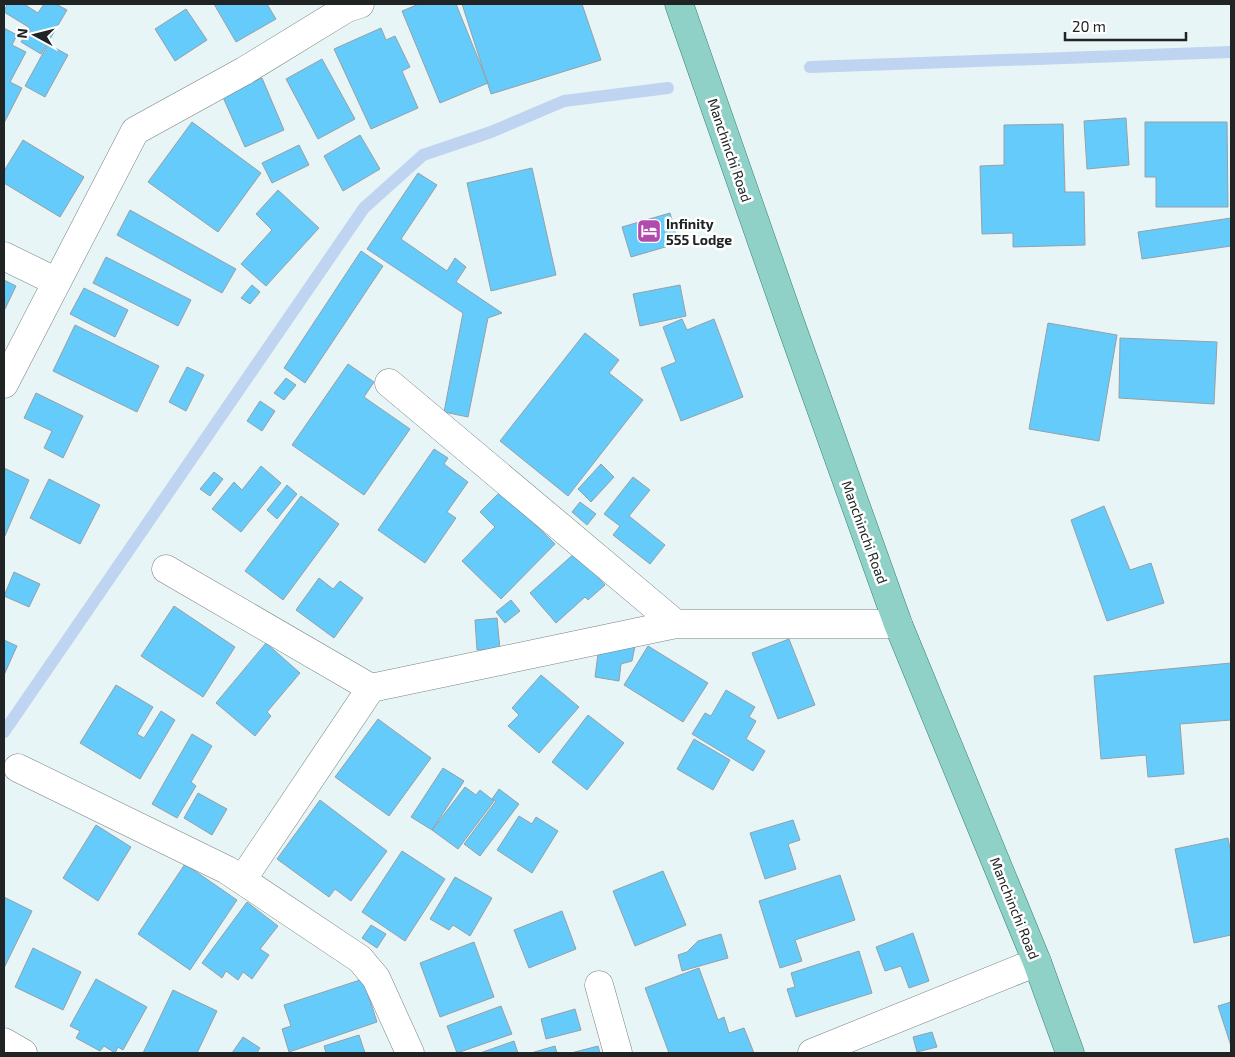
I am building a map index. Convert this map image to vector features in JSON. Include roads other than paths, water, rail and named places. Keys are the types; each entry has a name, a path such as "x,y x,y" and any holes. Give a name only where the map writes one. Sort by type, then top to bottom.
{"main road":[{"name":"Manchinchi Road","path":"679,4 898,624 1037,962 1070,1053"}],"lane":[{"path":"4,384 135,131 244,70 347,8 360,4"},
{"path":"4,256 57,282"},
{"path":"389,383 676,624"},
{"path":"166,569 371,688 676,624 898,624"},
{"path":"242,880 371,688"},
{"path":"18,768 227,870 360,959 376,978 410,1053"},
{"path":"812,1053 1037,962"},
{"path":"599,985 618,1053"},
{"path":"4,1042 23,1053"}],"waterway":[{"path":"810,67 1231,52"},
{"path":"4,732 364,208 423,155 491,132 564,101 668,88"}],"place":[{"name":"Infinity 555 Lodge","path":"649,231"}]}
